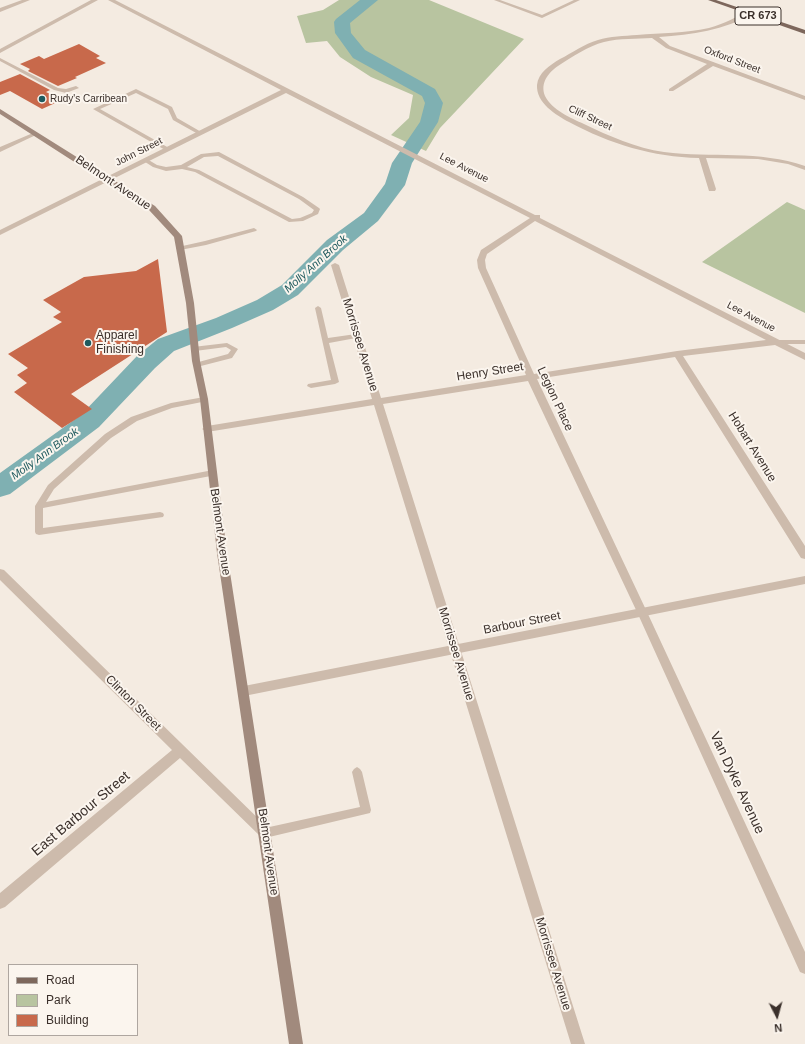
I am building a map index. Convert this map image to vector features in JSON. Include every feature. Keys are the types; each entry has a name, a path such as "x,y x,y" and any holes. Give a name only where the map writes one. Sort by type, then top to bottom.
{"main road":[{"name":"CR 673","path":"711,0 805,32"},
{"name":"Belmont Avenue","path":"0,111 152,208 178,236 190,303 197,363 204,399 222,554 244,691 296,1044"}],"street":[{"path":"0,10 27,0"},
{"path":"0,51 95,0"},
{"name":"Lee Avenue","path":"112,0 805,357"},
{"name":"Cliff Street","path":"751,13 735,23 721,27 654,36 611,39 586,47 544,75 540,86 541,93 547,103 558,114 624,145 654,153 765,158 805,168"},
{"name":"Oxford Street","path":"654,36 668,47 804,97"},
{"path":"671,90 711,64"},
{"name":"John Street","path":"0,233 286,90"},
{"path":"0,150 35,134"},
{"path":"702,156 712,189"},
{"name":"Legion Place","path":"537,218 484,252 480,262 531,377 642,612"},
{"name":"Morrissee Avenue","path":"334,265 578,1044"},
{"name":"Henry Street","path":"207,429 677,354 776,342"},
{"name":"Hobart Avenue","path":"677,354 805,555"},
{"name":"Clinton Street","path":"0,573 265,833"},
{"name":"Barbour Street","path":"244,691 805,580"},
{"name":"Van Dyke Avenue","path":"642,612 805,966"},
{"name":"East Barbour Street","path":"0,902 181,750"}],"lane":[{"path":"496,0 542,17 578,0"},
{"path":"0,59 56,89 66,91 76,88"},
{"path":"167,149 96,109 136,91 170,108 175,119 200,133"},
{"path":"145,160 155,166 166,169 182,167 197,171 291,221 301,220 315,214 317,209 301,198 219,154 203,155 182,167"},
{"path":"180,248 206,243 254,230"},
{"path":"311,386 335,382 318,308"},
{"path":"326,342 356,336"},
{"path":"776,342 805,342"},
{"path":"195,349 227,345 235,349 230,356 197,363"},
{"path":"160,515 39,532 39,506 51,486 108,436 134,419 171,406 204,399"},
{"path":"39,506 212,473"},
{"path":"265,833 366,810 356,772"}],"green space":[{"path":"339,0 429,0 524,39 440,128 426,151 391,135 409,118 413,95 371,77 340,57 327,41 306,43 297,16 323,10"},
{"path":"787,202 805,210 805,313 702,262"}],"building":[{"path":"79,44 100,56 96,58 106,63 58,86 28,71 30,69 20,64 39,56 44,59"},
{"path":"20,74 50,90 46,92 62,100 42,109 10,91 0,95 0,82"},
{"name":"Apparel Finishing","path":"158,259 167,332 71,394 92,409 62,428 14,392 27,383 17,375 28,368 8,354 62,322 53,317 61,312 43,300 84,277 136,271"}],"waterway":[{"name":"Molly Ann Brook","path":"0,487 90,421 146,362 166,345 224,323 265,305 290,290 335,245 371,217 395,185 402,163 429,122 434,103 429,93 359,54 343,33 342,22 370,0"}],"place":[{"name":"Rudy's Carribean","path":"42,99"},
{"name":"Apparel Finishing","path":"88,343"}]}
